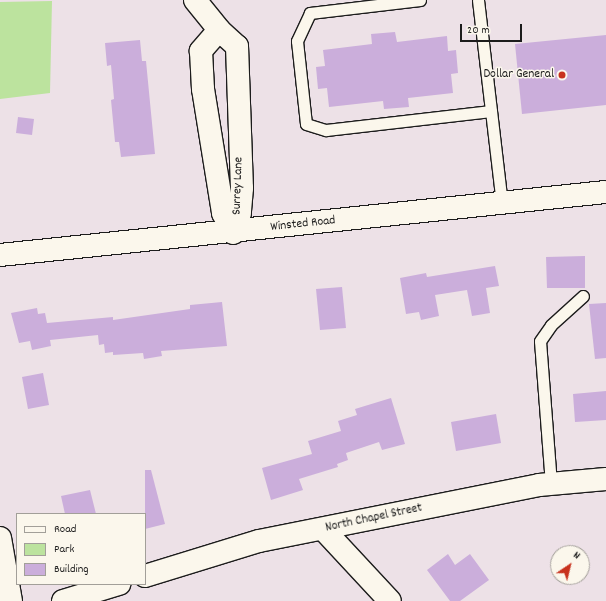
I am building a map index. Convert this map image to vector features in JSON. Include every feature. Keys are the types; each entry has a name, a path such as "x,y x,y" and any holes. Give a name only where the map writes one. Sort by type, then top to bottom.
{"street":[{"name":"Surrey Lane","path":"195,0 219,30 237,46 242,188 240,213 233,233"},
{"name":"Surrey Lane","path":"219,30 201,52 203,89 223,213 233,233"},
{"name":"Winsted Road","path":"0,255 233,233 606,192"},
{"name":"North Chapel Street","path":"146,576 258,541 551,484 606,479"},
{"path":"323,529 390,601"},
{"path":"0,538 11,601"},
{"path":"63,601 116,585"}],"lane":[{"path":"420,0 310,13 297,40 306,124 326,130 491,111"},
{"path":"478,0 502,203"},
{"path":"551,484 540,341 551,324 584,296"}],"green space":[{"path":"52,1 50,93 0,99 0,2"}],"building":[{"path":"395,32 397,42 447,36 448,51 456,50 458,73 451,74 453,93 408,98 409,107 384,109 383,101 329,107 327,88 318,89 316,67 325,66 323,50 372,44 371,34"},
{"name":"Dollar General","path":"606,35 606,105 522,114 515,44"},
{"path":"140,40 142,61 146,61 155,154 121,157 119,142 115,142 111,100 114,99 111,65 107,66 105,43"},
{"path":"18,117 34,119 32,135 16,133"},
{"path":"585,256 585,288 547,288 546,257"},
{"path":"495,266 499,286 486,288 490,313 472,316 467,290 435,295 439,316 421,320 419,312 406,314 400,278 426,273 427,277"},
{"path":"342,287 346,328 320,330 316,289"},
{"path":"222,302 227,346 161,351 162,356 144,359 143,353 113,355 113,352 105,353 104,344 99,345 98,335 50,340 51,346 32,350 30,341 19,343 11,313 37,308 38,314 45,313 47,323 113,317 113,320 190,309 190,305"},
{"path":"606,303 606,358 595,359 589,304"},
{"path":"43,373 49,405 28,409 22,377"},
{"path":"606,391 606,420 575,422 573,394"},
{"path":"391,398 405,444 382,450 379,442 346,453 348,460 337,464 338,467 299,479 303,490 271,500 262,468 312,454 308,441 341,431 338,421 357,415 355,409"},
{"path":"496,414 501,443 456,451 451,422"},
{"path":"145,470 151,470 165,524 146,529"},
{"path":"90,490 96,513 65,513 61,496"},
{"path":"448,554 455,565 470,554 489,580 460,601 450,601 427,570"}],"place":[{"name":"Dollar General","path":"562,75"}]}
